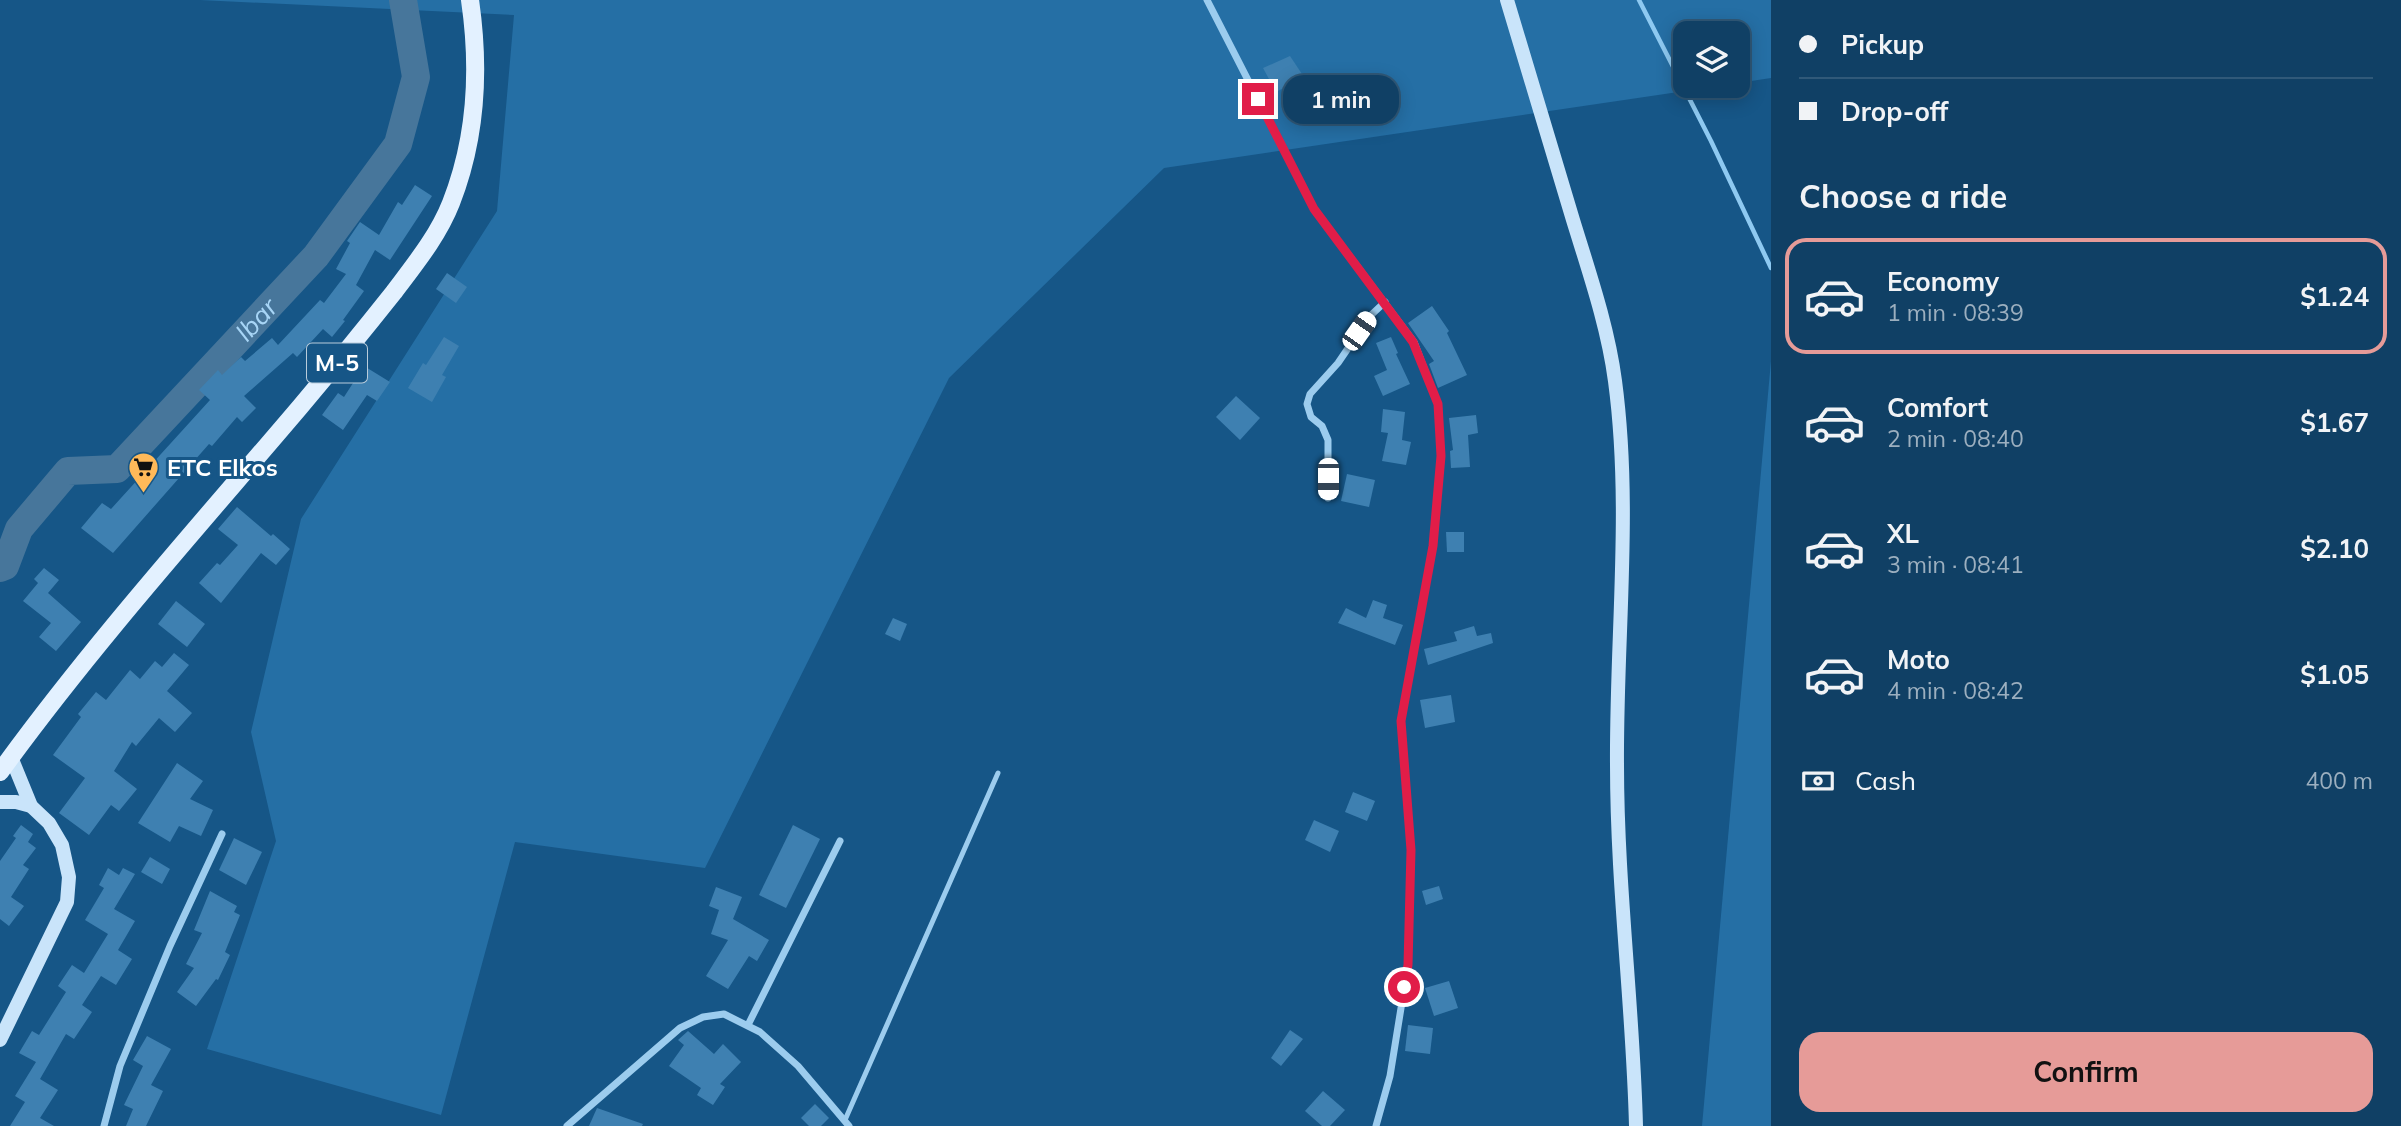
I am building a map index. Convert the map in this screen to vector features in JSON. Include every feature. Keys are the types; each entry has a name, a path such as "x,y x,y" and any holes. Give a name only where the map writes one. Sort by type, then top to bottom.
{"main road":[{"name":"M-5","path":"0,772 72,676 356,341 432,240 450,206 470,142 477,71 470,0"},
{"path":"1507,0 1580,241 1615,378 1621,444 1623,545 1618,671 1618,822 1636,1126"},
{"path":"11,757 31,807"},
{"path":"0,802 16,802 31,807 49,823 62,845 69,877 67,902 0,1041"}],"street":[{"path":"1207,0 1314,209 1413,342 1438,404 1441,456 1433,546 1401,721 1411,850 1408,965 1390,1076 1376,1126"},
{"path":"1328,498 1328,440 1322,426 1311,417 1307,404 1310,394 1338,363 1370,316 1385,302"},
{"path":"104,1126 120,1066 170,946 222,834"},
{"path":"748,1025 840,841"},
{"path":"567,1126 691,1021 724,1014 760,1032 798,1066 847,1123"}],"lane":[{"path":"847,1123 998,773"}],"shaded area":[{"path":"200,0 1771,0 1771,78 1750,81 1750,21 1673,21 1673,93 1164,168 949,378 705,868 515,842 441,1115 207,1049 276,841 251,732 301,519 497,211 514,15"},
{"path":"1771,361 1771,1126 1702,1126"}],"building":[{"path":"1290,56 1304,77 1276,92 1263,68"},
{"path":"415,185 432,196 390,260 375,250 356,285 364,291 332,337 323,329 297,357 293,353 244,396 256,408 242,422 237,417 212,446 209,444 113,553 81,528 102,503 111,509 210,400 199,390 218,370 222,375 241,357 245,361 272,338 278,345 320,300 324,303 346,274 336,269 350,243 347,241 360,222 379,235 398,202 402,205"},
{"path":"447,273 467,287 456,303 436,289"},
{"path":"1432,306 1449,331 1447,333 1467,375 1438,388 1429,364 1434,361 1408,323"},
{"path":"444,337 459,346 442,375 446,377 432,402 408,388 423,363 426,365"},
{"path":"1391,337 1410,384 1383,396 1374,376 1387,370 1376,343"},
{"path":"364,366 390,382 377,401 367,395 343,430 322,415 338,393 344,397"},
{"path":"1236,396 1260,418 1240,440 1216,417"},
{"path":"1383,409 1405,412 1402,440 1411,442 1406,465 1382,461 1388,433 1381,432"},
{"path":"1476,415 1478,433 1468,435 1470,467 1451,468 1450,451 1453,450 1449,418"},
{"path":"1347,474 1375,480 1369,507 1341,501"},
{"path":"237,507 290,549 276,565 261,553 221,603 199,583 238,545 218,529"},
{"path":"1446,532 1464,532 1464,552 1447,552"},
{"path":"44,568 59,580 48,593 81,622 56,651 39,637 51,623 23,601 38,583 34,579"},
{"path":"1373,600 1387,605 1383,618 1403,625 1395,645 1338,623 1346,608 1366,618"},
{"path":"176,601 205,624 187,647 158,624"},
{"path":"893,618 907,624 900,641 885,634"},
{"path":"1474,626 1477,636 1491,633 1493,643 1428,665 1424,649 1457,641 1454,632"},
{"path":"174,653 189,665 167,691 192,713 175,732 159,718 136,746 132,742 114,771 137,789 119,811 111,805 89,835 59,813 85,778 53,755 81,717 78,714 96,692 106,700 130,670 140,679 155,661 162,667"},
{"path":"1451,695 1455,722 1425,728 1420,700"},
{"path":"177,763 203,781 190,799 213,810 201,836 179,826 170,842 138,823"},
{"path":"1353,792 1375,801 1367,821 1345,812"},
{"path":"1314,820 1339,831 1330,852 1305,840"},
{"path":"21,825 33,834 28,842 36,848 23,865 29,869 11,897 24,906 9,926 0,919 0,861 16,838 13,836"},
{"path":"793,825 820,839 786,908 759,895"},
{"path":"234,838 262,852 246,885 219,870"},
{"path":"150,857 170,869 162,884 141,872"},
{"path":"108,868 119,875 123,868 135,874 114,909 135,921 118,950 132,959 116,985 101,976 82,1005 92,1012 74,1039 66,1034 40,1079 58,1090 40,1118 54,1126 10,1126 25,1102 15,1096 36,1062 19,1053 32,1031 39,1035 66,992 58,986 72,965 84,973 108,934 85,920 104,888 99,885"},
{"path":"1439,886 1443,899 1426,905 1422,891"},
{"path":"716,887 742,897 733,919 769,940 757,961 749,956 728,989 706,976 728,940 711,934 719,910 709,906"},
{"path":"210,891 237,906 234,912 240,915 225,952 230,955 218,980 216,979 196,1006 177,992 194,968 186,964 202,933 194,930"},
{"path":"1449,981 1458,1008 1434,1016 1425,988"},
{"path":"1408,1025 1433,1028 1430,1054 1405,1051"},
{"path":"1290,1030 1303,1039 1281,1066 1271,1058"},
{"path":"688,1031 714,1054 723,1044 741,1062 720,1084 725,1087 713,1105 697,1095 701,1088 669,1066 684,1045 678,1040"},
{"path":"147,1036 171,1049 151,1085 163,1091 146,1126 126,1126 133,1109 124,1105 143,1066 133,1060"},
{"path":"1323,1091 1345,1110 1330,1126 1322,1126 1305,1111"},
{"path":"815,1104 829,1118 821,1126 809,1126 801,1118"},
{"path":"597,1108 643,1124 589,1126"}],"waterway":[{"name":"Ibar","path":"0,568 5,566 19,529 68,471 117,469 316,256 398,144 416,77 403,0"},
{"path":"1639,0 1711,141 1771,268"}],"place":[{"name":"ETC Elkos","path":"144,495"}],"route":[{"path":"1258,99 1314,209 1413,342 1438,404 1441,456 1433,546 1401,721 1411,850 1408,965 1404,987"}]}
